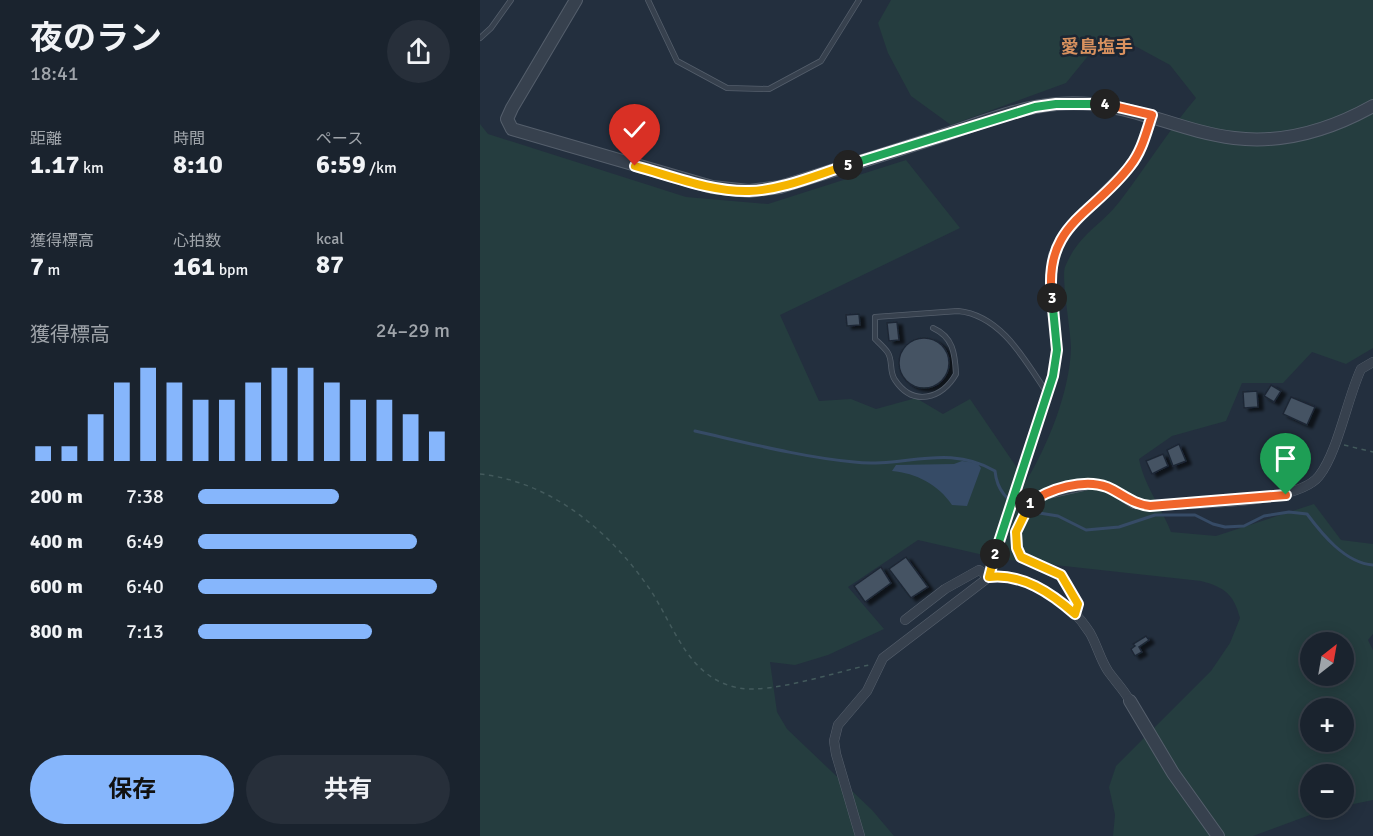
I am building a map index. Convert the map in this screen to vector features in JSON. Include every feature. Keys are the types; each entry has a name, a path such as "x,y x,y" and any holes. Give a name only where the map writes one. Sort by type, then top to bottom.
{"street":[{"path":"576,0 512,108 507,120 512,129 712,187 749,191 780,187 1035,107 1096,103 1152,115 1233,138 1266,140 1304,134 1347,120 1373,106"},
{"path":"860,836 836,754 835,732 843,718 867,691 881,662 888,654 989,577 1048,395 1057,350 1050,286 1053,255 1067,229 1134,160 1143,144 1152,115"},
{"path":"1075,614 1078,604 1061,575 1021,557 1017,548 1016,532 1030,502 1052,492 1092,484 1108,488 1134,504 1150,506 1286,495 1309,486 1320,476 1361,369 1373,362"},
{"path":"905,620 945,589 978,570 989,577 1009,577 1048,592 1075,614 1090,634 1108,671 1130,700 1173,773 1218,836"}],"lane":[{"path":"480,38 491,28 511,0"},
{"path":"648,0 677,61 727,88 769,89 821,62 859,0"},
{"path":"933,328 946,333 952,345 956,374 946,389 937,395 927,397 906,391 892,377 888,353 875,339 875,317 958,311 969,312 990,321 1024,359 1048,395"}],"path":[{"path":"1334,443 1373,452"},
{"path":"480,474 534,488 567,504 620,553 650,589 683,650 711,675 739,688 759,688 881,662"}],"green space":[{"path":"891,0 1373,0 1373,348 1346,364 1312,352 1283,383 1242,383 1226,421 1172,436 1139,459 1141,469 1171,532 1216,536 1314,504 1341,540 1373,544 1373,634 1368,640 1373,650 1373,800 1354,804 1354,764 1300,764 1302,818 1253,836 1113,836 1115,815 1109,787 1116,766 1211,671 1230,643 1240,618 1235,603 1222,589 1201,581 1001,559 918,540 848,587 884,629 828,655 795,665 770,662 777,712 787,729 872,810 894,836 480,836 480,124 488,134 686,197 768,204 906,160 960,228 780,315 819,401 851,399 876,409 916,398 943,414 970,399 1026,481 1050,435 1067,382 1071,348 1064,282 1065,267 1083,238 1120,201 1196,98 1170,65 1135,46 1097,45 1066,83 951,125 911,96 888,53 878,23"}],"water":[{"path":"962,461 977,463 981,468 967,506 952,505 934,486 918,477 892,471 896,465 954,464"}],"building":[{"path":"859,314 860,325 847,326 846,315"},
{"path":"897,322 899,340 889,341 887,323"},
{"path":"919,338 929,338 942,345 949,358 949,368 942,381 929,388 919,388 910,384 903,377 899,368 899,358 903,349 910,342"},
{"path":"1271,385 1281,391 1274,402 1264,396"},
{"path":"1257,391 1258,407 1244,408 1243,392"},
{"path":"1291,397 1315,407 1307,425 1283,414"},
{"path":"1179,444 1186,461 1173,466 1167,450"},
{"path":"1163,454 1168,466 1152,474 1146,461"},
{"path":"906,557 928,587 911,598 889,569"},
{"path":"881,567 891,583 865,602 854,586"},
{"path":"1146,636 1149,640 1139,647 1142,652 1135,656 1131,649 1135,646 1133,644"}],"waterway":[{"path":"695,431 834,460 872,463 943,457 977,463 995,471 998,484 1004,494 1024,510"},
{"path":"1033,512 1058,516 1086,530 1119,527 1155,515 1195,515 1225,527 1244,526 1264,516 1289,512 1307,514 1327,538 1344,553 1353,559 1373,565"}],"district":[{"name":"愛島塩手","path":"1097,47"}],"route":[{"path":"635,166 712,187 749,191 780,187 992,118 1035,107 1096,103 1119,106 1152,115 1143,144 1131,165 1067,229 1053,255 1050,266 1050,286 1057,350 1053,376 989,577 1009,577 1048,592 1075,614 1078,604 1061,575 1021,557 1017,548 1016,532 1030,502 1071,486 1092,484 1108,488 1134,504 1150,506 1286,495"}]}
